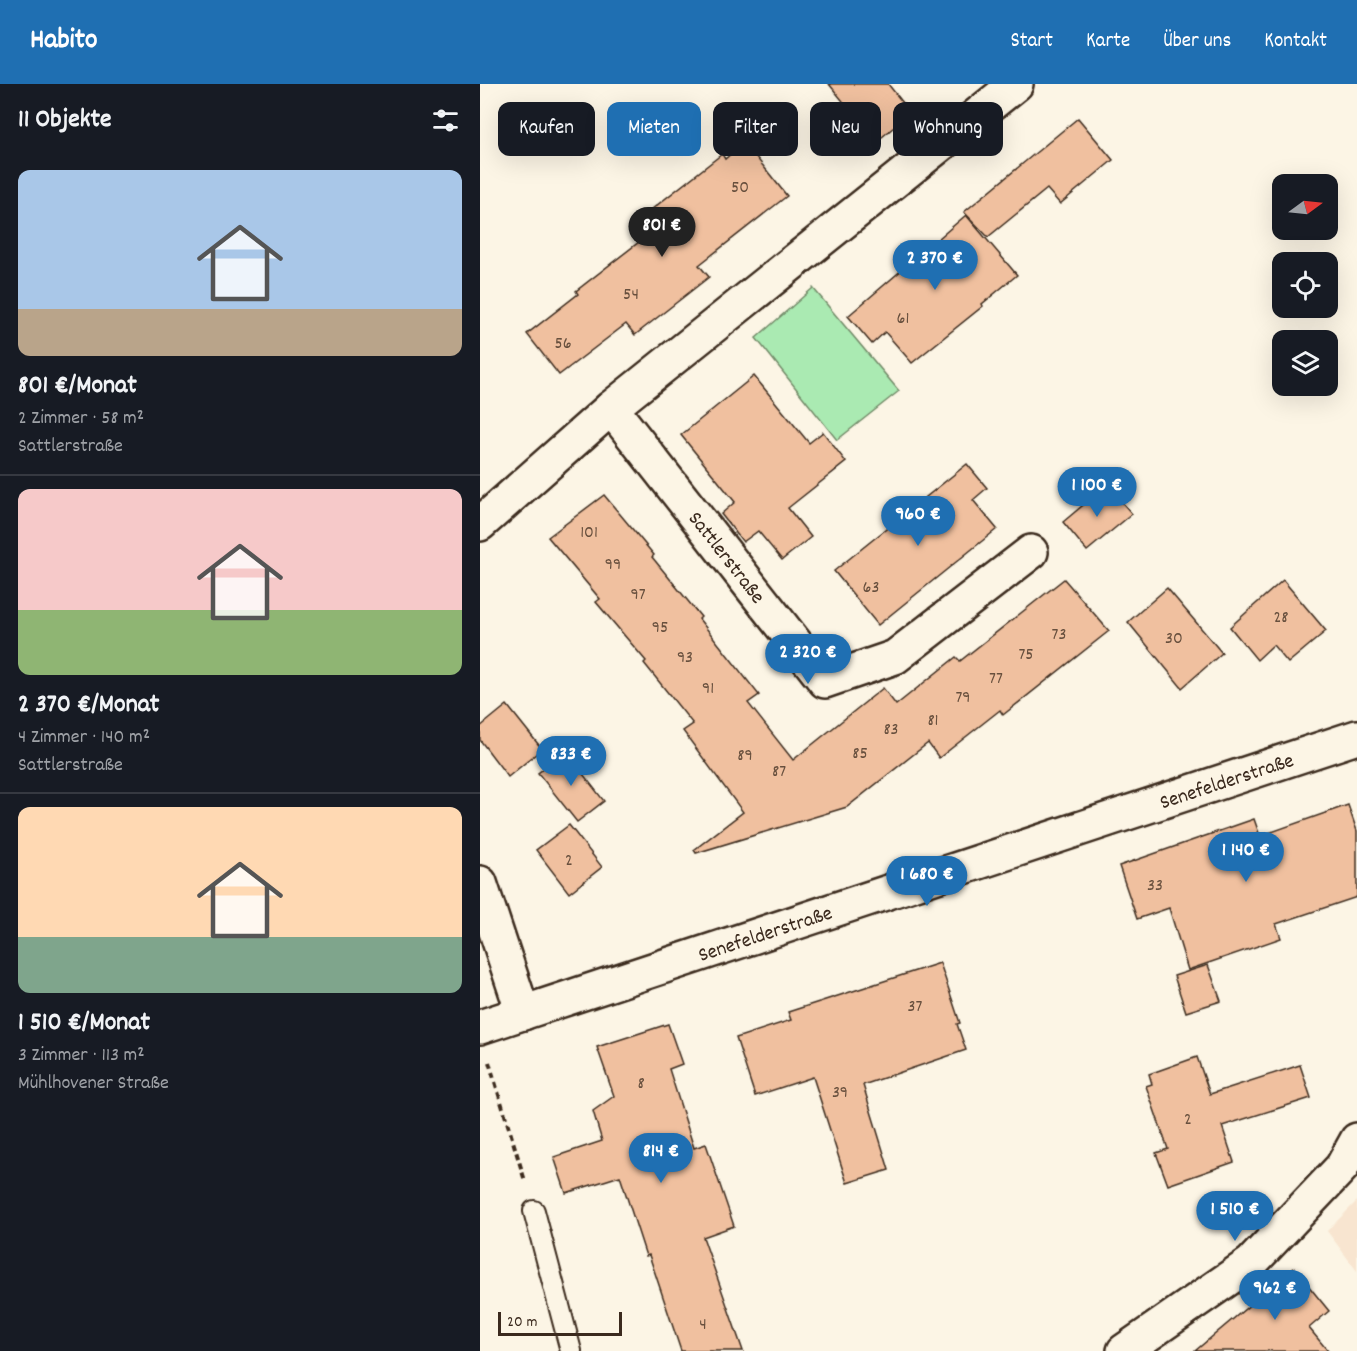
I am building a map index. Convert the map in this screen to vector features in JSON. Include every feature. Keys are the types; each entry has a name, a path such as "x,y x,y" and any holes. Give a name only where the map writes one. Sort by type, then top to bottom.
{"street":[{"path":"480,524 612,408 1016,84"},
{"name":"Sattlerstraße","path":"612,408 825,681 895,657 1031,552"},
{"name":"Senefelderstraße","path":"483,1040 522,1013 1357,738"},
{"path":"480,883 522,1013"},
{"path":"1124,1351 1251,1263 1342,1167 1357,1140"}],"lane":[{"path":"534,1210 571,1351"}],"path":[{"path":"483,1040 534,1210"}],"shaded area":[{"path":"1357,1201 1357,1271 1327,1231"}],"green space":[{"path":"813,288 899,391 837,440 756,338"}],"building":[{"path":"829,84 888,84 902,102 893,102 893,128 881,138 881,102 844,102"},
{"path":"1078,118 1113,160 1060,204 1047,189 988,237 964,212"},
{"path":"719,156 725,159 728,156 755,156 787,196 699,265 709,277 635,335 626,324 559,375 527,334 578,294 576,291 662,224 651,210"},
{"path":"966,215 1017,275 982,304 983,306 912,363 885,332 872,344 848,316"},
{"path":"754,376 809,443 823,432 846,462 788,508 811,537 782,560 758,531 743,542 721,514 735,502 681,435"},
{"path":"967,464 987,488 973,500 997,529 878,625 834,571"},
{"path":"1107,485 1132,514 1087,551 1063,522"},
{"path":"604,495 654,555 652,557 701,617 699,619 759,695 748,703 793,760 883,688 896,705 956,657 960,661 1064,579 1109,631 1003,715 1000,710 939,758 928,743 847,807 696,853 694,850 743,812 683,731 693,724 644,663 646,661 596,602 600,599 548,537"},
{"path":"1283,580 1326,631 1288,663 1273,645 1257,660 1230,627"},
{"path":"1167,588 1222,653 1182,688 1128,622"},
{"path":"507,705 542,749 508,777 480,740 480,727"},
{"path":"566,752 604,801 577,822 538,773"},
{"path":"1348,805 1357,831 1357,897 1276,924 1281,938 1188,970 1169,908 1137,919 1119,866 1254,819 1260,836"},
{"path":"569,825 602,867 569,893 536,850"},
{"path":"940,963 960,1023 957,1024 966,1050 863,1085 889,1170 847,1183 813,1077 755,1096 736,1038 791,1020 788,1012"},
{"path":"1208,965 1221,1001 1186,1012 1174,976"},
{"path":"668,1024 682,1064 669,1069 694,1148 706,1144 734,1226 703,1237 743,1351 681,1351 620,1176 566,1193 554,1157 602,1141 593,1111 614,1096 597,1047"},
{"path":"1197,1057 1210,1094 1300,1065 1311,1098 1222,1126 1234,1162 1168,1185 1156,1153 1168,1149 1146,1086 1152,1084 1149,1074"},
{"path":"1294,1268 1329,1311 1309,1328 1328,1351 1195,1351"}]}
